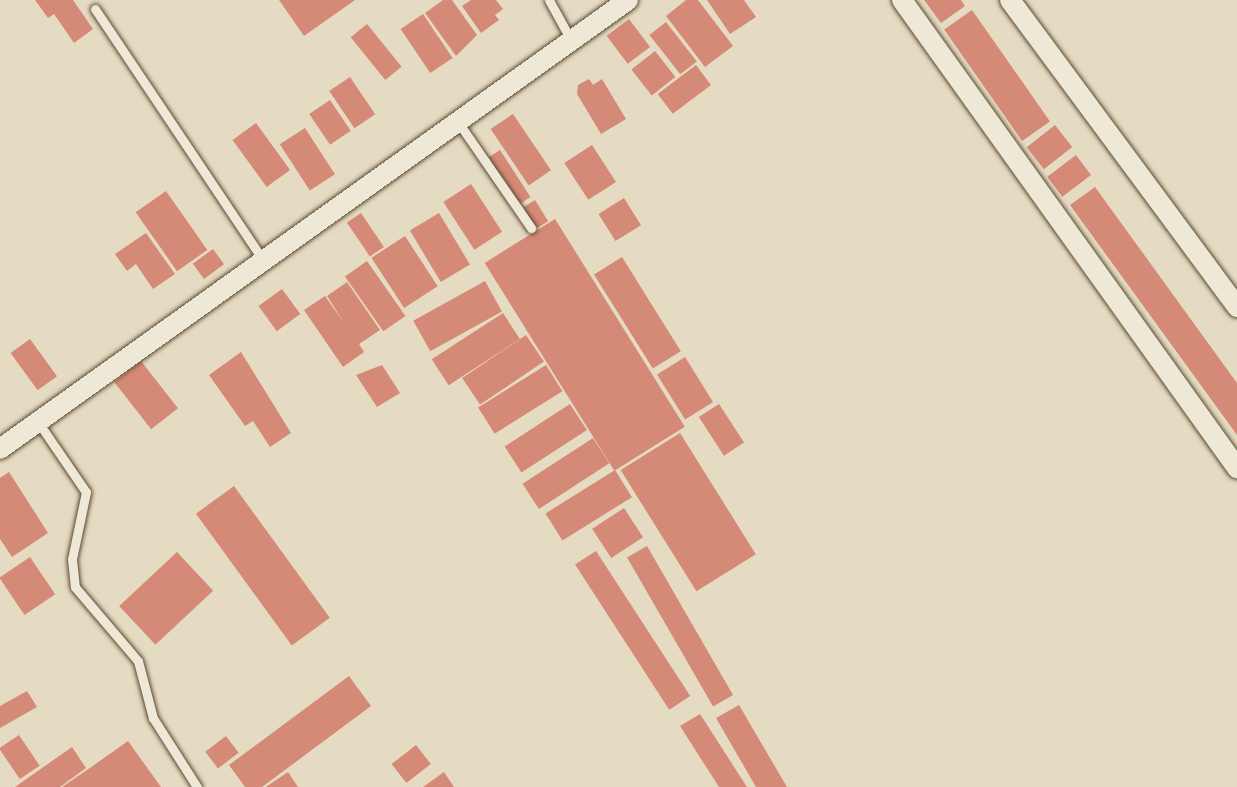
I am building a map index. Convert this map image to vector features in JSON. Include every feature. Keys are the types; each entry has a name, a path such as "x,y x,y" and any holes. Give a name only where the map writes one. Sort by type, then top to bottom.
{"street":[{"path":"0,449 265,263 628,0"},
{"path":"902,0 1237,468"},
{"path":"1010,0 1237,307"}],"lane":[{"path":"549,0 572,39"},
{"path":"95,9 265,263"},
{"path":"459,122 531,228"},
{"path":"38,422 86,492 72,559 75,587 138,661 153,718 196,787"}],"building":[{"path":"35,0 73,0 93,29 74,43 54,14 48,18"},
{"path":"279,0 355,0 304,36"},
{"path":"443,0 452,0 477,35 456,56 425,13"},
{"path":"471,0 496,0 503,9 495,15 499,20 481,33 462,6"},
{"path":"686,0 698,0 733,46 705,67 666,16"},
{"path":"707,0 744,0 756,17 730,34"},
{"path":"924,0 961,0 965,6 941,23"},
{"path":"972,10 1050,121 1022,141 944,30"},
{"path":"423,14 453,58 430,73 401,29"},
{"path":"629,19 650,47 628,64 607,36"},
{"path":"666,22 697,61 680,74 649,35"},
{"path":"367,24 402,67 385,80 351,37"},
{"path":"655,51 675,77 652,95 631,69"},
{"path":"696,65 711,85 673,114 658,94"},
{"path":"350,77 375,114 354,128 329,91"},
{"path":"589,79 593,85 602,79 626,119 601,134 577,94 578,85"},
{"path":"330,100 351,131 330,145 309,114"},
{"path":"513,114 551,170 529,185 491,129"},
{"path":"256,123 290,170 267,187 233,140"},
{"path":"1055,125 1072,147 1044,169 1027,147"},
{"path":"305,128 335,174 310,190 280,144"},
{"path":"592,145 616,182 588,200 564,163"},
{"path":"500,150 530,197 519,205 488,158"},
{"path":"1076,155 1091,175 1062,197 1047,177"},
{"path":"471,184 502,232 474,250 443,202"},
{"path":"1095,187 1237,383 1237,435 1070,205"},
{"path":"166,191 207,250 177,271 136,212"},
{"path":"624,198 641,225 616,241 599,214"},
{"path":"535,200 548,221 536,229 523,207"},
{"path":"361,213 384,247 370,256 347,223"},
{"path":"439,213 470,264 441,282 410,231"},
{"path":"555,219 685,427 614,471 485,263"},
{"path":"146,233 175,274 153,289 136,264 127,271 115,254"},
{"path":"405,236 438,286 404,308 371,258"},
{"path":"213,249 224,264 204,279 193,264"},
{"path":"622,257 681,351 653,369 594,274"},
{"path":"367,261 405,316 383,331 345,276"},
{"path":"485,281 502,312 430,351 413,321"},
{"path":"347,282 380,330 359,344 364,352 343,367 304,310 325,296 345,324 327,296"},
{"path":"282,289 300,314 277,331 259,306"},
{"path":"503,313 520,339 449,385 432,359"},
{"path":"526,335 544,362 480,405 462,378"},
{"path":"30,339 57,376 38,390 11,353"},
{"path":"241,352 291,433 270,447 253,421 245,426 209,375"},
{"path":"685,357 713,402 685,419 657,374"},
{"path":"141,361 178,408 151,429 114,382"},
{"path":"382,365 400,393 377,407 356,375"},
{"path":"546,365 562,391 495,434 478,407"},
{"path":"570,404 587,430 521,472 505,446"},
{"path":"719,404 744,443 724,456 699,417"},
{"path":"680,433 756,554 696,591 621,470"},
{"path":"593,438 609,463 539,509 523,484"},
{"path":"615,470 632,497 562,541 545,513"},
{"path":"9,472 48,533 12,557 0,539 0,478"},
{"path":"234,486 330,618 292,645 196,514"},
{"path":"624,508 643,537 611,558 592,529"},
{"path":"647,546 733,695 713,706 627,558"},
{"path":"596,551 690,696 669,710 575,565"},
{"path":"177,552 213,591 155,645 119,606"},
{"path":"30,557 55,594 24,615 0,577"},
{"path":"349,676 371,706 262,787 245,787 229,765"},
{"path":"27,691 37,707 0,728 0,706"},
{"path":"739,705 787,787 756,787 716,718"},
{"path":"700,714 747,787 719,787 680,726"},
{"path":"19,735 40,766 20,779 0,750"},
{"path":"226,736 239,753 218,768 205,752"},
{"path":"128,741 161,787 62,787 87,770"},
{"path":"416,745 431,764 406,783 392,764"},
{"path":"72,747 86,768 60,787 15,787"},
{"path":"288,772 298,787 266,787"},
{"path":"444,772 454,787 423,787"}]}
